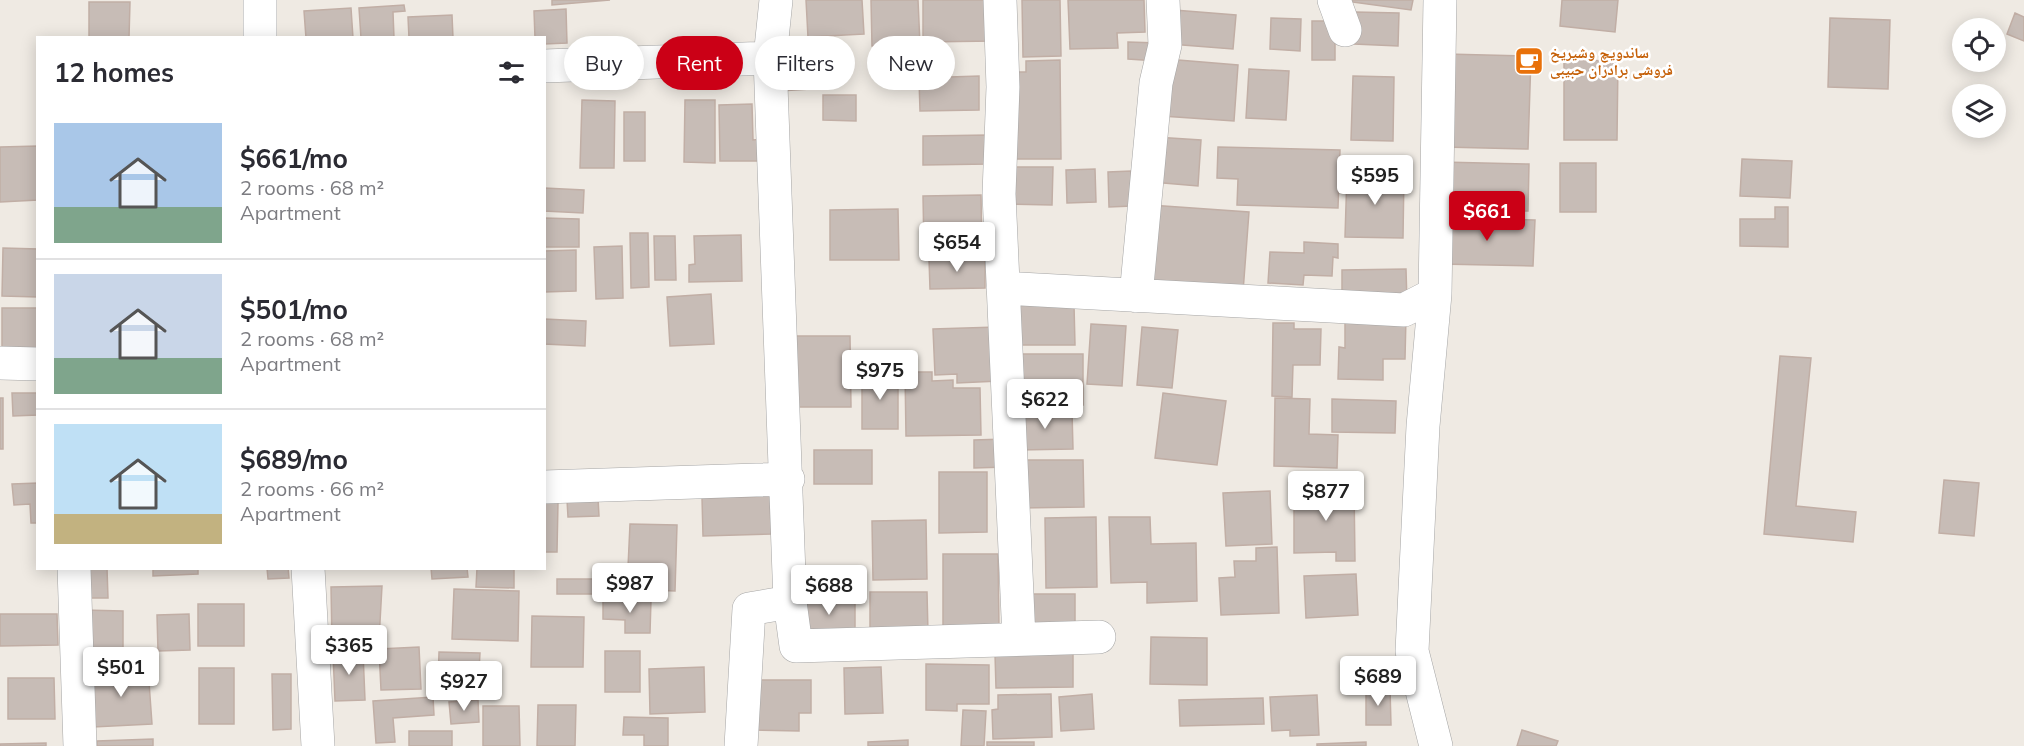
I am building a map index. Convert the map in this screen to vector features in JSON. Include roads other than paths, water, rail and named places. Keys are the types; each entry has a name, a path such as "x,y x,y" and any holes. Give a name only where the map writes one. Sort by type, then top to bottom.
{"street":[{"path":"260,0 260,36"},
{"path":"772,36 776,0"},
{"path":"1000,0 1003,87 999,194 1019,639"},
{"path":"1136,296 1156,83 1165,45 1163,0"},
{"path":"1436,746 1412,651 1423,426 1435,294 1440,0"},
{"path":"546,66 755,59"},
{"path":"771,90 788,479 790,602 796,646 1099,637"},
{"path":"1003,288 1404,310 1435,294"},
{"path":"0,363 36,364"},
{"path":"546,488 788,479"},
{"path":"74,570 80,746"},
{"path":"308,570 318,746"},
{"path":"741,746 748,609 790,602"}],"place":[{"name":"ساندویچ وشیریخ فروشی برادران حبیبی","path":"1529,61"}]}
